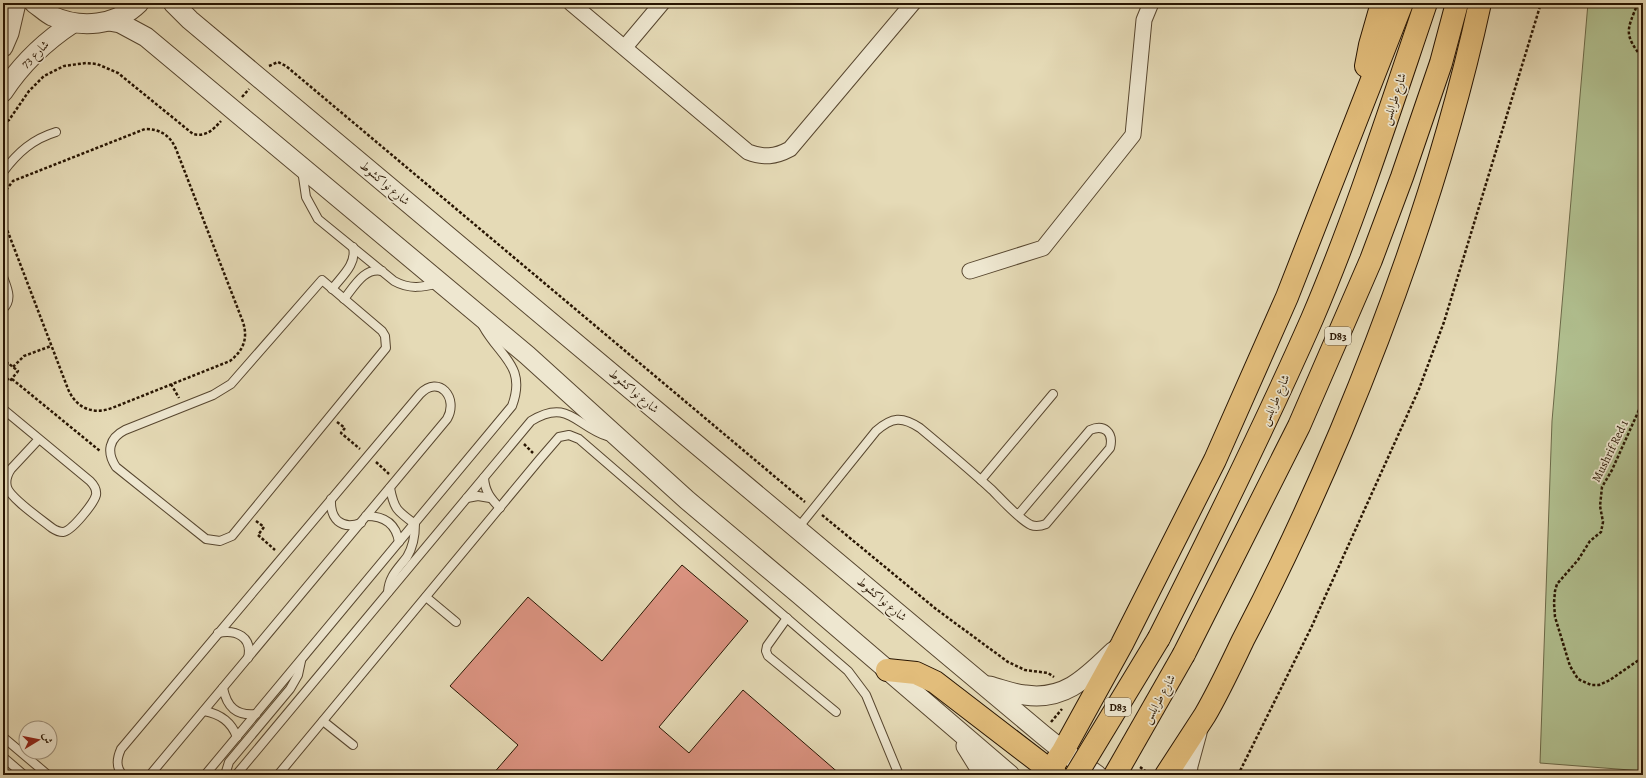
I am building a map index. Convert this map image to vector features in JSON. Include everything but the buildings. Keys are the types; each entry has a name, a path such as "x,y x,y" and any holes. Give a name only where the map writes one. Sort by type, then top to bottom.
{"highway":[{"path":"1366,96 1365,70 1367,58 1382,3"},
{"path":"887,670 916,673 936,682 1051,774 1122,644 1215,460 1287,298 1402,3"},
{"name":"شارع طرابلس","path":"1076,775 1159,638 1253,449 1312,318 1364,190 1426,3"},
{"name":"شارع طرابلس","path":"1115,775 1184,654 1299,426 1371,260 1402,177 1441,63 1457,3"},
{"path":"1166,775 1205,714 1274,580 1314,495 1373,355 1407,262 1445,142 1472,42 1480,3"}],"street":[{"path":"3,47 9,33 16,3"},
{"path":"34,3 51,15 73,23 92,24 109,21 125,14 139,3"},
{"name":"شارع نواكشوط","path":"173,3 190,20 798,528 982,684 1063,751 1097,775"},
{"path":"571,3 748,152 758,156 769,157 790,149 913,3"},
{"path":"625,47 662,3"},
{"path":"970,271 1043,248 1133,135 1144,20 1151,3"},
{"path":"109,21 120,23 146,37 441,283 527,355 686,500 800,595 1010,775"},
{"name":"شارع 73","path":"3,92 18,70 33,53 73,23"},
{"path":"982,684 1024,695 1048,695 1061,692 1082,681 1122,644"},
{"path":"1189,775 1193,754 1205,714"},
{"path":"955,728 984,775"}],"lane":[{"path":"3,172 17,154 26,146 35,140 56,132"},
{"path":"302,167 306,197 318,219 394,281 408,287 424,287 441,283"},
{"path":"332,289 352,264 354,258 354,247"},
{"path":"344,298 364,275 371,271 382,271"},
{"path":"3,277 9,296 8,302 3,309"},
{"path":"322,280 344,298 382,331 385,336 386,348 232,536 226,540 220,541 206,539 116,467 112,461 110,446 118,433 213,395 231,384 322,280"},
{"path":"206,775 512,406 516,395 517,383 515,371 509,361 488,335 478,314"},
{"path":"123,775 117,765 117,757 121,749 424,389 431,386 437,386 443,389 451,400 450,414 447,419 150,775"},
{"path":"981,480 1053,394"},
{"path":"3,409 90,481 96,490 96,496 84,514 69,530 63,532 52,528 13,496 7,486 8,474 11,469 39,439"},
{"path":"236,775 531,421 541,415 553,412 564,413 576,417 602,434 620,439"},
{"path":"798,528 876,431 885,423 897,419 909,420 920,428 1018,514 1032,525 1039,526 1046,524 1110,448 1112,440 1109,433 1104,428 1096,427 1090,430 1018,514"},
{"path":"278,775 500,508 559,438 564,435 574,436 848,671 858,682 873,709 899,775"},
{"path":"484,478 485,488 490,498 500,508"},
{"path":"390,488 393,503 396,509 415,524"},
{"path":"467,498 478,496 490,498"},
{"path":"331,499 332,511 338,521 345,525 353,526 360,523"},
{"path":"366,516 382,518 389,522 398,534 400,542"},
{"path":"388,592 388,586 393,574 411,550 415,524"},
{"path":"426,596 456,622"},
{"path":"787,618 767,646 766,651 768,656 836,712"},
{"path":"218,633 231,632 242,636 250,651 248,658"},
{"path":"225,775 229,762 295,683 301,660"},
{"path":"224,688 228,704 234,709 248,715 256,714"},
{"path":"204,711 219,715 225,719 230,724 237,737"},
{"path":"323,721 354,745"},
{"path":"3,737 48,775"},
{"path":"3,757 24,775"}],"path":[{"path":"1238,775 1311,628 1419,389 1446,315 1542,3"},
{"path":"1638,3 1630,22 1629,37 1643,59"},
{"path":"3,194 13,181 145,130 160,130 170,138 176,149 243,322 246,336 241,350 230,361 104,410 88,410 81,406 71,396 3,220"},
{"path":"13,367 24,356 51,346"},
{"path":"4,367 8,363 18,372 12,379"},
{"path":"3,375 10,381 12,379 112,461"},
{"path":"171,384 184,407"},
{"name":"Mushrif Red 1","path":"1643,401 1612,470 1602,487 1600,506 1603,522 1600,532 1590,541 1578,560 1557,584 1554,603 1555,616 1570,666 1578,679 1599,685 1610,680 1643,657"},
{"path":"250,515 264,527 258,535 283,556"}],"green space":[{"path":"1588,3 1643,3 1643,771 1540,763 1552,421"}]}
